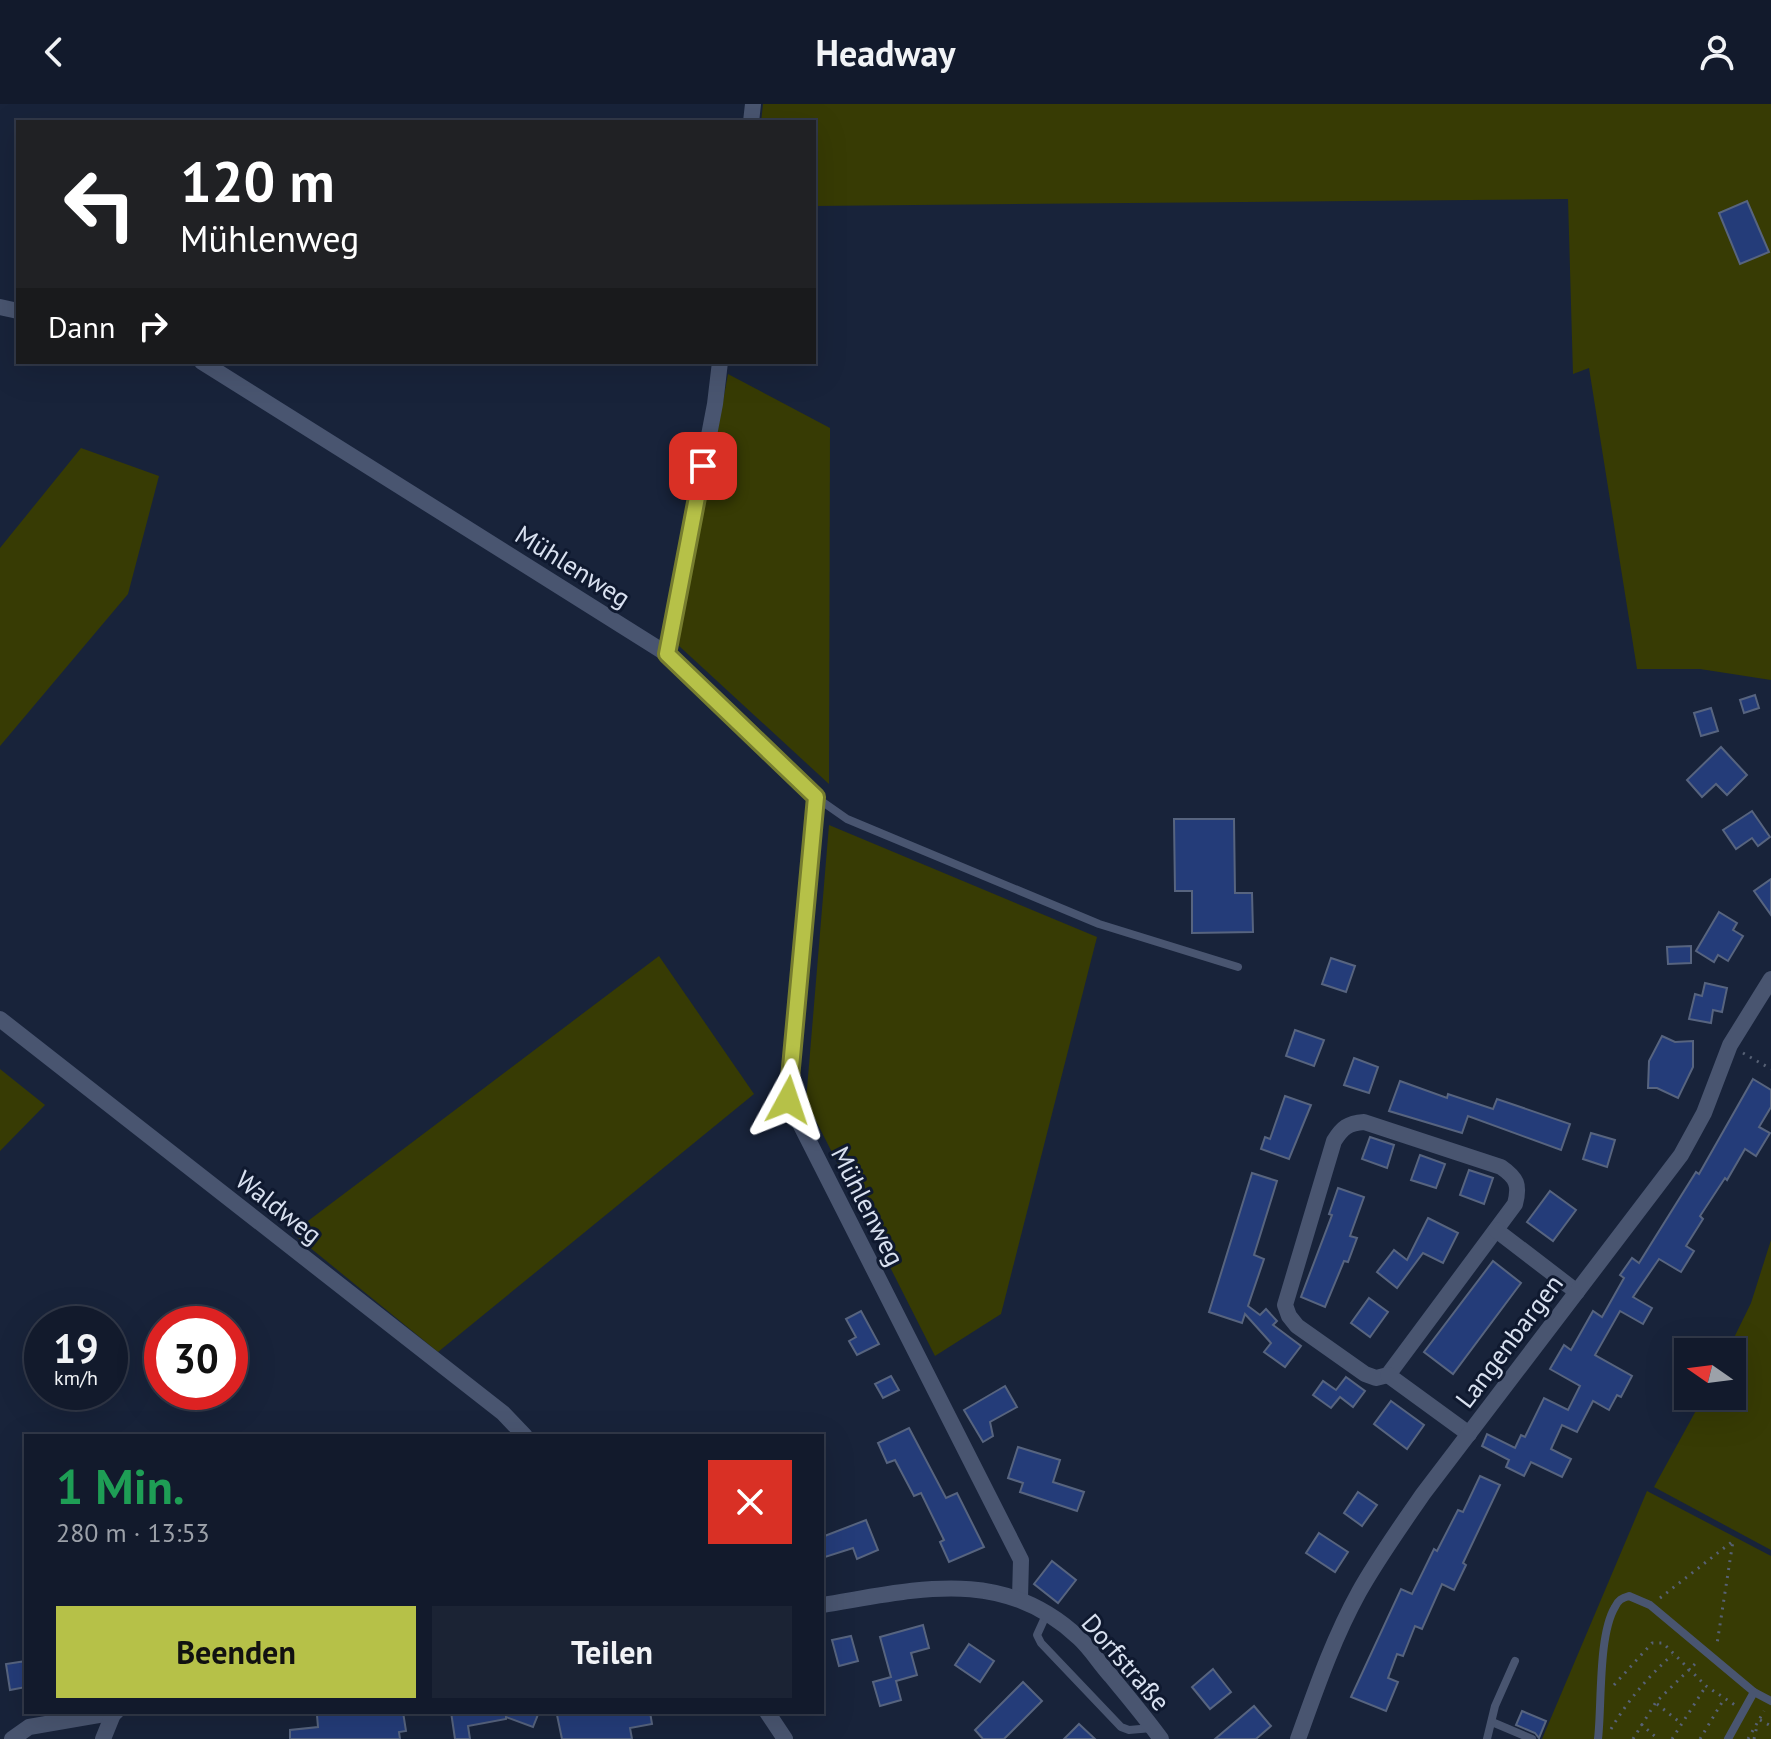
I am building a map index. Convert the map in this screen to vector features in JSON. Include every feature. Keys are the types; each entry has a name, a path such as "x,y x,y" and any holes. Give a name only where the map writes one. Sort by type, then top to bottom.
{"street":[{"name":"Mühlenweg","path":"205,364 667,654 816,797 788,1100 1021,1560 1020,1598"},
{"path":"667,654 715,404 720,364"},
{"name":"Langenbargen","path":"1298,1739 1330,1652 1359,1593 1423,1494 1681,1155 1704,1113 1730,1045 1771,979"},
{"name":"Waldweg","path":"0,1019 503,1413 523,1434"},
{"path":"1364,1122 1501,1167 1513,1175 1519,1188 1515,1204 1496,1230 1388,1375 1376,1378 1365,1374 1297,1326 1289,1316 1285,1305 1334,1141 1341,1129 1351,1123 1364,1122"},
{"path":"1496,1230 1577,1292"},
{"path":"1388,1375 1469,1434"},
{"name":"Dorfstraße","path":"824,1605 913,1590 947,1588 984,1590 1020,1598 1047,1613 1080,1639 1157,1734"},
{"path":"12,1739 29,1727 104,1714"},
{"path":"103,1739 114,1714"},
{"path":"768,1714 785,1739"}],"lane":[{"path":"816,797 847,819 1099,924 1238,967"},
{"path":"1598,1739 1606,1644 1613,1609 1620,1599 1629,1596 1650,1605 1754,1692 1770,1700"},
{"path":"1047,1613 1037,1635 1041,1643 1121,1727 1157,1734"},
{"path":"1487,1739 1495,1706 1515,1661"},
{"path":"1728,1739 1754,1692"},
{"path":"1492,1722 1532,1739"}],"path":[{"path":"1730,1045 1771,1069"},
{"path":"1650,1605 1733,1541 1715,1660"},
{"path":"1601,1694 1610,1690 1652,1643 1663,1643 1706,1686 1746,1711"},
{"path":"1633,1739 1656,1702 1707,1653"},
{"path":"1605,1739 1624,1707 1673,1654"},
{"path":"1672,1739 1706,1686"},
{"path":"1700,1739 1724,1699"},
{"path":"1751,1739 1770,1700"},
{"path":"1656,1702 1682,1724"},
{"path":"1759,1720 1771,1726"},
{"path":"1641,1724 1658,1739"}],"green space":[{"path":"763,104 1771,104 1771,680 1700,669 1637,669 1589,368 1573,374 1568,199 816,206 816,120 761,120"},
{"path":"728,374 830,428 829,784 678,645"},
{"path":"81,448 159,476 128,594 0,746 0,548"},
{"path":"829,825 1097,937 1001,1314 935,1356 806,1101"},
{"path":"659,956 754,1094 438,1352 292,1233"},
{"path":"0,1069 45,1105 0,1151"},
{"path":"1771,1240 1771,1550 1654,1487 1696,1410 1746,1410 1746,1338 1734,1338 1751,1303"},
{"path":"1647,1491 1771,1556 1771,1739 1542,1739"}],"building":[{"path":"1747,201 1769,252 1740,264 1719,213"},
{"path":"1755,695 1759,708 1744,713 1740,700"},
{"path":"1711,708 1718,731 1701,736 1694,713"},
{"path":"1721,747 1747,775 1727,795 1716,784 1702,797 1687,780"},
{"path":"1752,811 1770,837 1758,846 1752,838 1736,849 1723,830"},
{"path":"1174,819 1234,819 1235,893 1252,893 1253,932 1192,933 1192,891 1175,891"},
{"path":"1771,879 1771,915 1754,891"},
{"path":"1719,912 1737,923 1733,930 1743,936 1728,961 1718,955 1714,962 1696,951"},
{"path":"1691,946 1691,963 1668,964 1667,947"},
{"path":"1331,958 1355,966 1346,992 1322,984"},
{"path":"1705,983 1727,988 1722,1012 1713,1010 1711,1023 1689,1019 1695,994 1702,996"},
{"path":"1295,1030 1324,1040 1314,1066 1286,1056"},
{"path":"1662,1036 1675,1042 1693,1041 1693,1067 1678,1098 1657,1088 1648,1088 1649,1061"},
{"path":"1354,1058 1378,1067 1369,1093 1344,1085"},
{"path":"1753,1079 1771,1090 1771,1107 1759,1127 1770,1133 1756,1156 1745,1149 1700,1216 1703,1219 1686,1246 1694,1251 1681,1272 1659,1259 1633,1297 1652,1308 1643,1324 1620,1311 1595,1355 1632,1376 1621,1397 1617,1395 1609,1410 1593,1401 1577,1432 1562,1425 1551,1449 1571,1459 1562,1477 1531,1462 1524,1476 1506,1467 1509,1460 1482,1446 1487,1434 1515,1448 1521,1435 1525,1437 1544,1398 1568,1410 1580,1386 1550,1369 1564,1345 1571,1350 1593,1311 1602,1317 1624,1278 1620,1275 1632,1258 1639,1263 1696,1172 1699,1174"},
{"path":"1400,1081 1447,1098 1448,1094 1493,1109 1497,1099 1570,1124 1561,1150 1468,1116 1462,1133 1389,1111"},
{"path":"1285,1096 1311,1105 1289,1159 1261,1149 1265,1137 1270,1139"},
{"path":"1591,1133 1615,1140 1607,1167 1583,1159"},
{"path":"1370,1137 1394,1145 1387,1168 1362,1159"},
{"path":"1420,1155 1445,1164 1436,1188 1411,1180"},
{"path":"1469,1170 1493,1178 1484,1204 1460,1195"},
{"path":"1252,1173 1277,1181 1254,1255 1264,1259 1248,1306 1260,1315 1266,1309 1277,1321 1273,1325 1301,1346 1285,1367 1264,1352 1271,1343 1245,1314 1242,1323 1209,1312"},
{"path":"1338,1188 1364,1197 1350,1236 1357,1238 1325,1307 1301,1297 1332,1215 1329,1214"},
{"path":"1550,1191 1576,1210 1553,1241 1527,1222"},
{"path":"1428,1218 1458,1233 1443,1263 1423,1253 1397,1288 1377,1272 1394,1250 1407,1260"},
{"path":"1493,1261 1521,1283 1453,1374 1424,1352"},
{"path":"1369,1298 1388,1312 1370,1337 1351,1323"},
{"path":"861,1311 879,1344 857,1355 849,1341 856,1337 846,1319"},
{"path":"891,1376 899,1390 883,1398 875,1384"},
{"path":"1346,1377 1365,1391 1353,1407 1340,1397 1331,1408 1313,1395 1323,1381 1336,1390"},
{"path":"1005,1386 1017,1407 990,1422 993,1436 983,1442 964,1410"},
{"path":"1391,1401 1424,1425 1407,1449 1374,1424"},
{"path":"909,1428 946,1498 957,1493 984,1547 949,1562 940,1542 944,1540 921,1493 914,1496 895,1460 887,1463 878,1443"},
{"path":"1018,1447 1060,1460 1053,1482 1084,1492 1077,1511 1020,1492 1023,1483 1008,1478"},
{"path":"1480,1476 1500,1485 1463,1563 1466,1565 1454,1590 1442,1584 1422,1629 1415,1626 1403,1656 1397,1654 1388,1678 1398,1682 1386,1711 1351,1697 1401,1589 1412,1594 1434,1549 1437,1551 1458,1510 1463,1512"},
{"path":"1358,1492 1377,1505 1362,1526 1344,1513"},
{"path":"866,1520 878,1550 857,1559 853,1548 824,1557 824,1536"},
{"path":"1319,1533 1348,1552 1335,1572 1306,1553"},
{"path":"1052,1561 1076,1580 1058,1603 1034,1584"},
{"path":"923,1625 929,1648 911,1653 917,1675 896,1681 901,1700 880,1706 873,1682 891,1677 880,1637"},
{"path":"851,1636 858,1661 839,1666 832,1640"},
{"path":"969,1644 994,1661 980,1682 955,1665"},
{"path":"24,1661 24,1687 10,1690 6,1664"},
{"path":"1213,1669 1231,1692 1210,1709 1192,1687"},
{"path":"1023,1682 1042,1701 1004,1739 983,1739 975,1730"},
{"path":"1254,1706 1271,1726 1256,1739 1215,1739"},
{"path":"1522,1711 1546,1721 1539,1738 1516,1725"},
{"path":"403,1714 406,1731 399,1732 400,1739 290,1739 290,1730 318,1727 317,1715"},
{"path":"451,1714 538,1714 533,1727 506,1717 468,1726 470,1739 455,1739"},
{"path":"650,1714 652,1724 630,1728 632,1739 562,1739 557,1715"},
{"path":"1079,1724 1095,1739 1064,1739"}],"route":[{"path":"703,466 667,654 816,797 788,1100"}]}
